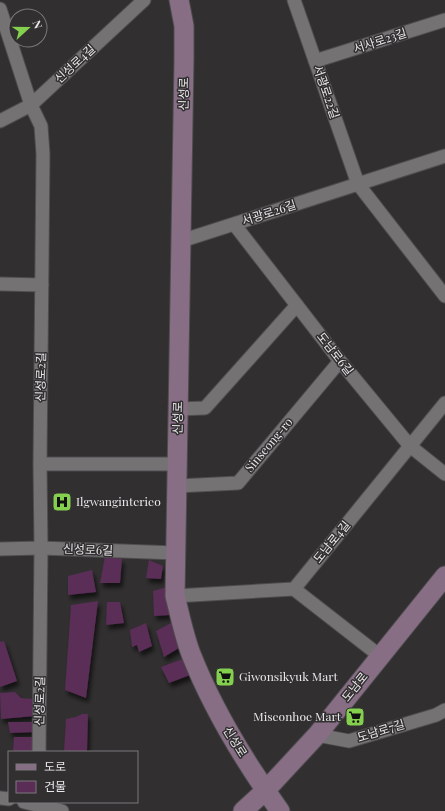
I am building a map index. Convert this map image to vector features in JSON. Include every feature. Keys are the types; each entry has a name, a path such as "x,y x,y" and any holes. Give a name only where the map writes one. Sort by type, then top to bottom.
{"street":[{"name":"신성로4길","path":"0,121 32,105 144,0"},
{"name":"신성로","path":"179,0 184,26 184,59 175,596 191,653 219,716 265,791 280,811"},
{"name":"서광로22길","path":"294,0 358,184"},
{"name":"신성로2길","path":"0,9 32,105 41,126 43,154 39,751"},
{"name":"서사로23길","path":"315,61 445,20"},
{"name":"서광로26길","path":"181,241 445,156"},
{"path":"358,184 445,296"},
{"name":"도남로6길","path":"234,224 340,361 410,446 445,474"},
{"path":"0,284 42,285"},
{"path":"178,409 206,408 297,305"},
{"name":"Sinseong-ro","path":"177,486 238,483 340,361"},
{"name":"도남로4길","path":"294,589 445,403"},
{"path":"40,464 177,464"},
{"name":"신성로6길","path":"0,549 41,548 176,553"},
{"name":"도남로","path":"243,811 265,791 316,735 445,576"},
{"path":"175,596 294,589 380,656"},
{"name":"도남로7길","path":"316,735 349,741 436,715 445,710"},
{"path":"39,803 62,811"}],"building":[{"path":"105,556 122,559 120,583 100,583"},
{"path":"149,560 163,566 161,579 146,578"},
{"path":"92,570 96,592 68,595 68,576"},
{"path":"167,587 170,615 154,616 153,591"},
{"path":"98,601 86,698 65,690 71,605"},
{"path":"107,602 120,602 124,623 106,625"},
{"path":"173,622 179,648 164,657 156,631"},
{"path":"146,623 152,646 139,652 137,645 132,647 130,630"},
{"path":"4,641 17,681 0,687 0,642"},
{"path":"188,657 190,675 169,683 161,667"},
{"path":"15,692 21,698 33,699 35,716 1,719 0,693"},
{"path":"82,714 88,714 87,751 64,751 66,719"},
{"path":"8,722 37,722 36,732 10,733"},
{"path":"14,737 36,737 37,751 13,751"}],"place":[{"name":"Ilgwanginterieo","path":"62,502"},
{"name":"Giwonsikyuk Mart","path":"225,677"},
{"name":"Miseonhoe Mart","path":"355,717"}]}
